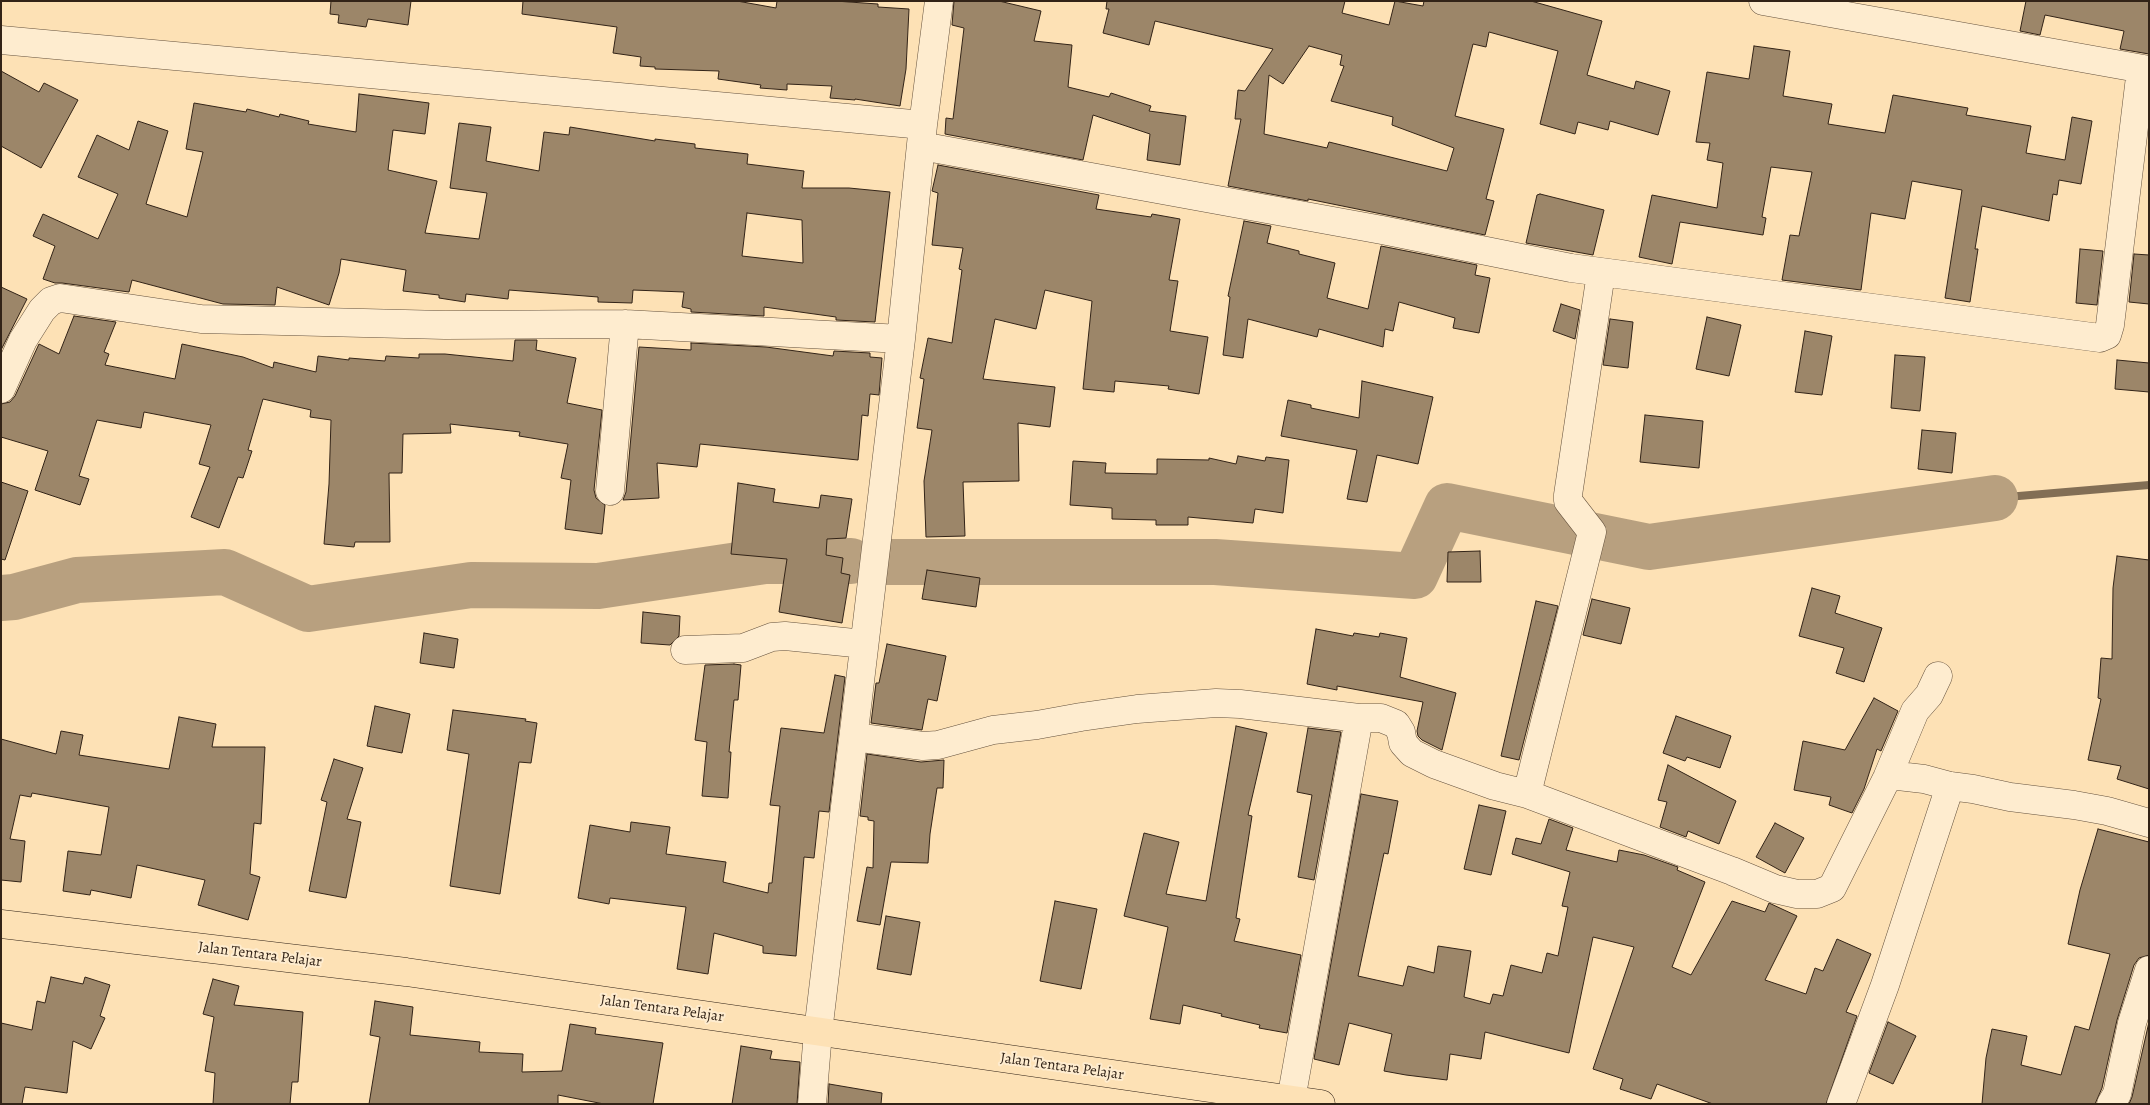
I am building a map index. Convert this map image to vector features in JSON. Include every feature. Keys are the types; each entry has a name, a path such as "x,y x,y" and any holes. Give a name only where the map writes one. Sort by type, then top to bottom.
{"highway":[{"name":"Jalan Tentara Pelajar","path":"1,924 406,972 1320,1104"}],"street":[{"path":"812,1104 818,1032 902,339 922,136 940,1"},
{"path":"1,40 922,136 1601,273 2100,338 2107,335 2110,325 2145,70 1763,1"},
{"path":"1528,794 1591,535 1590,528 1568,501 1568,495 1601,273"},
{"path":"1,389 23,340 42,310 51,301 60,298 201,319 445,325 625,324 902,339"},
{"path":"610,491 625,324"},
{"path":"686,650 743,648 772,637 785,636 864,644"},
{"path":"854,737 923,746 938,745 993,730 1137,709 1216,703 1360,718 1381,718 1396,724 1401,732 1404,743 1412,753 1434,764 1495,786 1528,794 1775,889 1797,894 1817,894 1832,888 1887,778 1915,711 1929,695 1938,676"},
{"path":"1291,1100 1360,718"},
{"path":"1887,778 1898,776 1924,779 1950,786 2010,797 2089,807 2149,823"},
{"path":"1841,1104 1885,985 1950,786"},
{"path":"2111,1104 2117,1094 2132,1023 2149,970"}],"building":[{"path":"331,1 411,1 408,25 368,19 366,27 338,23 339,15 330,14"},
{"path":"523,1 737,1 776,8 777,1 835,1 878,4 878,7 909,9 906,69 900,106 855,99 830,98 832,86 787,84 787,90 760,88 761,85 718,79 719,71 655,69 655,67 640,66 641,57 613,53 617,27 522,14"},
{"path":"954,1 999,1 1041,11 1034,41 1072,45 1068,87 1109,97 1111,93 1151,106 1149,111 1186,116 1180,165 1147,160 1150,134 1093,115 1083,160 945,134 946,118 953,119 964,28 952,25"},
{"path":"1107,1 1345,1 1342,13 1389,25 1395,1 1423,6 1424,1 1531,1 1602,21 1587,75 1634,89 1636,81 1670,91 1658,135 1610,121 1608,130 1578,122 1575,134 1540,124 1558,51 1489,32 1486,47 1473,44 1455,116 1504,129 1486,199 1494,201 1485,235 1308,199 1308,201 1228,186 1241,119 1235,119 1238,90 1245,91 1273,49 1155,21 1149,45 1103,33 1109,9 1106,9","holes":["1309,46 1342,55 1340,65 1344,66 1331,101 1393,117 1392,125 1454,148 1447,171 1329,142 1327,148 1264,134 1269,75 1283,84"]},
{"path":"2026,1 2149,1 2149,54 2120,49 2124,31 2045,15 2040,35 2020,31"},
{"path":"1754,46 1790,51 1783,96 1832,104 1828,124 1885,133 1893,95 1968,108 1966,115 2031,126 2026,153 2065,160 2072,117 2092,121 2081,184 2059,180 2057,195 2053,194 2049,221 1982,206 1975,249 1978,249 1970,302 1945,298 1962,190 1912,181 1905,219 1871,213 1861,290 1782,280 1790,235 1799,236 1812,172 1771,167 1762,217 1766,218 1763,235 1680,222 1672,264 1639,257 1652,195 1717,208 1723,163 1707,160 1710,143 1696,142 1707,72 1749,79"},
{"path":"1,71 39,92 44,83 78,100 41,168 1,146"},
{"path":"359,94 429,103 425,134 393,130 388,170 437,181 425,233 479,239 487,193 450,188 459,123 491,127 486,161 539,171 544,132 569,135 570,127 655,141 655,139 695,144 695,148 748,154 747,164 804,171 802,188 849,188 890,192 875,322 836,320 836,317 764,307 764,316 691,312 691,309 682,307 684,292 633,290 632,303 598,302 598,297 509,290 508,299 466,294 465,302 439,298 439,295 403,291 406,270 341,259 339,273 329,305 277,287 275,305 223,304 132,280 129,292 55,283 43,279 55,246 33,236 43,214 98,239 118,194 78,177 97,135 129,150 138,121 168,131 146,204 187,217 203,152 186,149 194,103 246,112 247,109 279,117 280,114 309,121 308,124 356,132","holes":["747,213 802,220 803,263 742,256"]},
{"path":"938,165 1099,195 1096,209 1151,217 1152,214 1180,219 1169,280 1178,281 1170,331 1208,337 1199,394 1168,389 1169,386 1115,381 1114,392 1083,389 1092,301 1045,290 1036,329 995,319 983,379 1055,387 1050,427 1018,423 1019,481 963,482 965,536 926,537 924,481 932,430 917,428 924,379 920,378 928,338 952,343 962,270 959,269 963,248 932,245 938,193 932,191"},
{"path":"1540,194 1604,210 1593,255 1526,243 1537,195"},
{"path":"1244,221 1271,226 1267,243 1299,251 1299,254 1335,263 1327,298 1368,309 1381,246 1477,265 1475,275 1490,278 1479,333 1453,328 1455,318 1399,302 1393,331 1385,329 1383,347 1319,329 1317,337 1248,319 1243,358 1223,355 1230,297 1228,296"},
{"path":"2080,249 2103,251 2097,305 2076,303"},
{"path":"2134,254 2149,255 2149,304 2129,302"},
{"path":"1,287 27,299 1,350"},
{"path":"1561,304 1580,310 1575,339 1553,331"},
{"path":"74,316 116,322 104,352 109,354 105,365 175,379 182,344 243,357 273,368 274,362 316,372 318,356 349,360 349,358 385,361 386,356 419,358 419,354 445,354 513,361 515,340 537,340 536,350 576,358 567,403 602,410 594,490 596,498 605,505 602,534 565,529 571,480 561,478 568,444 519,436 520,432 450,424 451,433 403,434 402,473 389,473 390,542 355,542 354,547 324,544 329,484 331,420 310,417 311,410 263,399 248,450 252,451 243,478 238,477 219,528 191,517 210,467 199,464 211,425 144,412 141,428 97,420 79,476 89,479 80,505 35,490 48,451 1,437 1,404 10,402 15,396 39,344 59,354"},
{"path":"1707,317 1741,325 1729,376 1696,369"},
{"path":"1610,319 1633,322 1628,368 1603,365"},
{"path":"1805,331 1832,336 1822,395 1795,392"},
{"path":"691,343 766,347 833,356 834,351 870,353 870,357 882,358 879,395 870,394 868,416 862,415 858,460 700,444 697,467 657,463 659,498 623,500 626,492 639,347 691,350"},
{"path":"1895,355 1925,357 1920,411 1891,408"},
{"path":"2117,360 2149,363 2149,392 2115,389"},
{"path":"1362,381 1433,397 1418,464 1377,455 1367,502 1347,499 1357,450 1281,436 1288,400 1311,405 1311,408 1359,418"},
{"path":"1645,415 1703,421 1699,468 1640,462"},
{"path":"1922,430 1956,433 1952,473 1918,469"},
{"path":"1238,456 1265,461 1266,457 1289,460 1283,513 1255,509 1253,523 1188,517 1188,525 1156,525 1156,520 1112,519 1112,508 1070,505 1073,461 1106,463 1105,473 1157,474 1157,459 1209,460 1209,458 1236,464"},
{"path":"1,482 28,491 5,560 1,559"},
{"path":"738,483 775,489 773,502 819,508 821,495 852,499 846,538 827,539 826,555 843,558 841,573 850,575 842,623 779,612 787,559 731,554"},
{"path":"1480,551 1481,582 1447,582 1448,552"},
{"path":"2117,556 2149,560 2149,789 2117,779 2121,766 2088,760 2101,699 2098,698 2101,658 2112,659 2113,588"},
{"path":"927,570 980,578 976,607 922,599"},
{"path":"1812,588 1840,596 1835,613 1882,628 1864,682 1836,673 1844,648 1799,636"},
{"path":"1592,599 1630,608 1621,644 1583,635"},
{"path":"1536,601 1558,606 1519,760 1501,756"},
{"path":"643,612 680,616 679,636 670,645 641,643"},
{"path":"1316,629 1353,636 1354,633 1379,637 1380,633 1407,638 1400,677 1456,693 1442,750 1418,736 1417,731 1423,702 1337,686 1337,690 1307,684"},
{"path":"424,633 458,639 454,668 420,663"},
{"path":"887,644 946,656 937,701 928,699 922,730 871,723 876,683 879,683"},
{"path":"705,665 741,665 738,700 734,700 729,752 731,752 728,798 702,796 707,742 695,740"},
{"path":"835,675 845,677 829,812 819,811 814,858 804,857 796,956 763,953 763,946 714,933 708,974 677,969 686,907 610,898 609,904 578,898 590,825 630,832 631,822 670,827 666,854 726,862 723,882 768,893 769,883 772,883 780,806 770,805 781,728 824,733"},
{"path":"1874,698 1898,711 1881,751 1877,749 1864,789 1852,813 1829,805 1831,797 1794,790 1803,741 1845,750"},
{"path":"375,706 410,714 402,753 367,746"},
{"path":"453,710 526,719 525,721 537,723 531,763 519,762 500,894 450,886 469,754 447,750"},
{"path":"1676,716 1731,736 1720,768 1687,757 1685,761 1663,753"},
{"path":"179,717 216,724 212,747 265,747 261,824 254,823 250,874 260,877 248,920 198,905 205,880 137,865 131,898 91,890 90,895 63,891 68,851 101,855 109,807 32,793 31,797 20,795 10,839 25,841 21,882 1,880 1,739 56,754 61,731 83,735 79,755 169,769"},
{"path":"1236,726 1267,733 1248,815 1252,816 1236,918 1240,919 1234,941 1301,955 1287,1033 1259,1028 1260,1025 1183,1005 1180,1024 1150,1019 1168,927 1124,916 1144,833 1179,842 1166,894 1206,901"},
{"path":"1308,728 1341,732 1314,880 1298,877 1312,795 1297,792"},
{"path":"867,754 921,762 944,760 943,788 937,788 928,863 891,862 880,925 857,921 867,867 873,868 874,821 868,820 868,817 860,816"},
{"path":"334,759 363,768 347,819 361,822 346,898 309,891 327,802 321,800"},
{"path":"1668,765 1736,801 1719,844 1688,831 1686,837 1660,827 1667,802 1658,800"},
{"path":"1361,794 1398,801 1388,854 1384,853 1358,976 1403,986 1408,966 1434,973 1438,946 1471,951 1464,997 1490,1004 1493,994 1503,996 1511,965 1542,973 1547,953 1558,956 1568,907 1562,906 1570,872 1512,854 1516,838 1541,844 1549,819 1573,828 1566,850 1617,862 1619,850 1644,855 1678,867 1677,870 1705,882 1672,967 1691,975 1732,901 1765,912 1769,903 1797,916 1765,980 1806,994 1815,968 1823,971 1837,939 1871,954 1846,1012 1857,1016 1826,1104 1713,1104 1657,1084 1651,1099 1620,1089 1623,1079 1593,1069 1634,947 1593,937 1569,1053 1485,1032 1481,1059 1450,1054 1447,1080 1406,1075 1384,1071 1392,1034 1349,1023 1339,1065 1314,1059"},
{"path":"1479,805 1506,811 1491,875 1464,869"},
{"path":"1775,823 1804,838 1785,873 1756,857"},
{"path":"2098,829 2149,842 2149,955 2139,958 2134,965 2117,1020 2102,1088 2095,1104 1982,1104 1986,1058 1992,1029 2027,1036 2021,1065 2061,1075 2075,1026 2089,1030 2110,954 2068,944 2080,890"},
{"path":"1055,901 1097,909 1081,989 1040,981"},
{"path":"886,916 920,922 911,975 877,969"},
{"path":"51,977 83,984 85,977 110,985 100,1016 105,1018 91,1049 73,1041 67,1093 25,1087 22,1104 1,1104 1,1023 32,1030 37,1001 45,1003"},
{"path":"213,979 239,986 234,1005 303,1012 298,1082 292,1082 290,1104 213,1104 215,1073 205,1071 214,1017 203,1014"},
{"path":"375,1001 413,1007 410,1035 480,1042 479,1052 523,1054 522,1072 562,1071 570,1024 596,1028 595,1034 663,1043 653,1104 604,1104 558,1095 558,1104 369,1104 380,1037 370,1035"},
{"path":"1888,1022 1916,1036 1893,1084 1869,1073"},
{"path":"2149,1022 2149,1104 2129,1104 2132,1097"},
{"path":"741,1046 772,1051 770,1059 800,1062 797,1104 732,1104"},
{"path":"829,1084 882,1093 881,1104 828,1104"}],"waterway":[{"path":"1995,498 2149,485"},
{"path":"878,562 1215,562 1415,576 1447,506 1649,547 1995,498"},
{"path":"1,598 14,597 77,580 225,572 308,609 471,585 598,586 765,561 851,561"}]}
